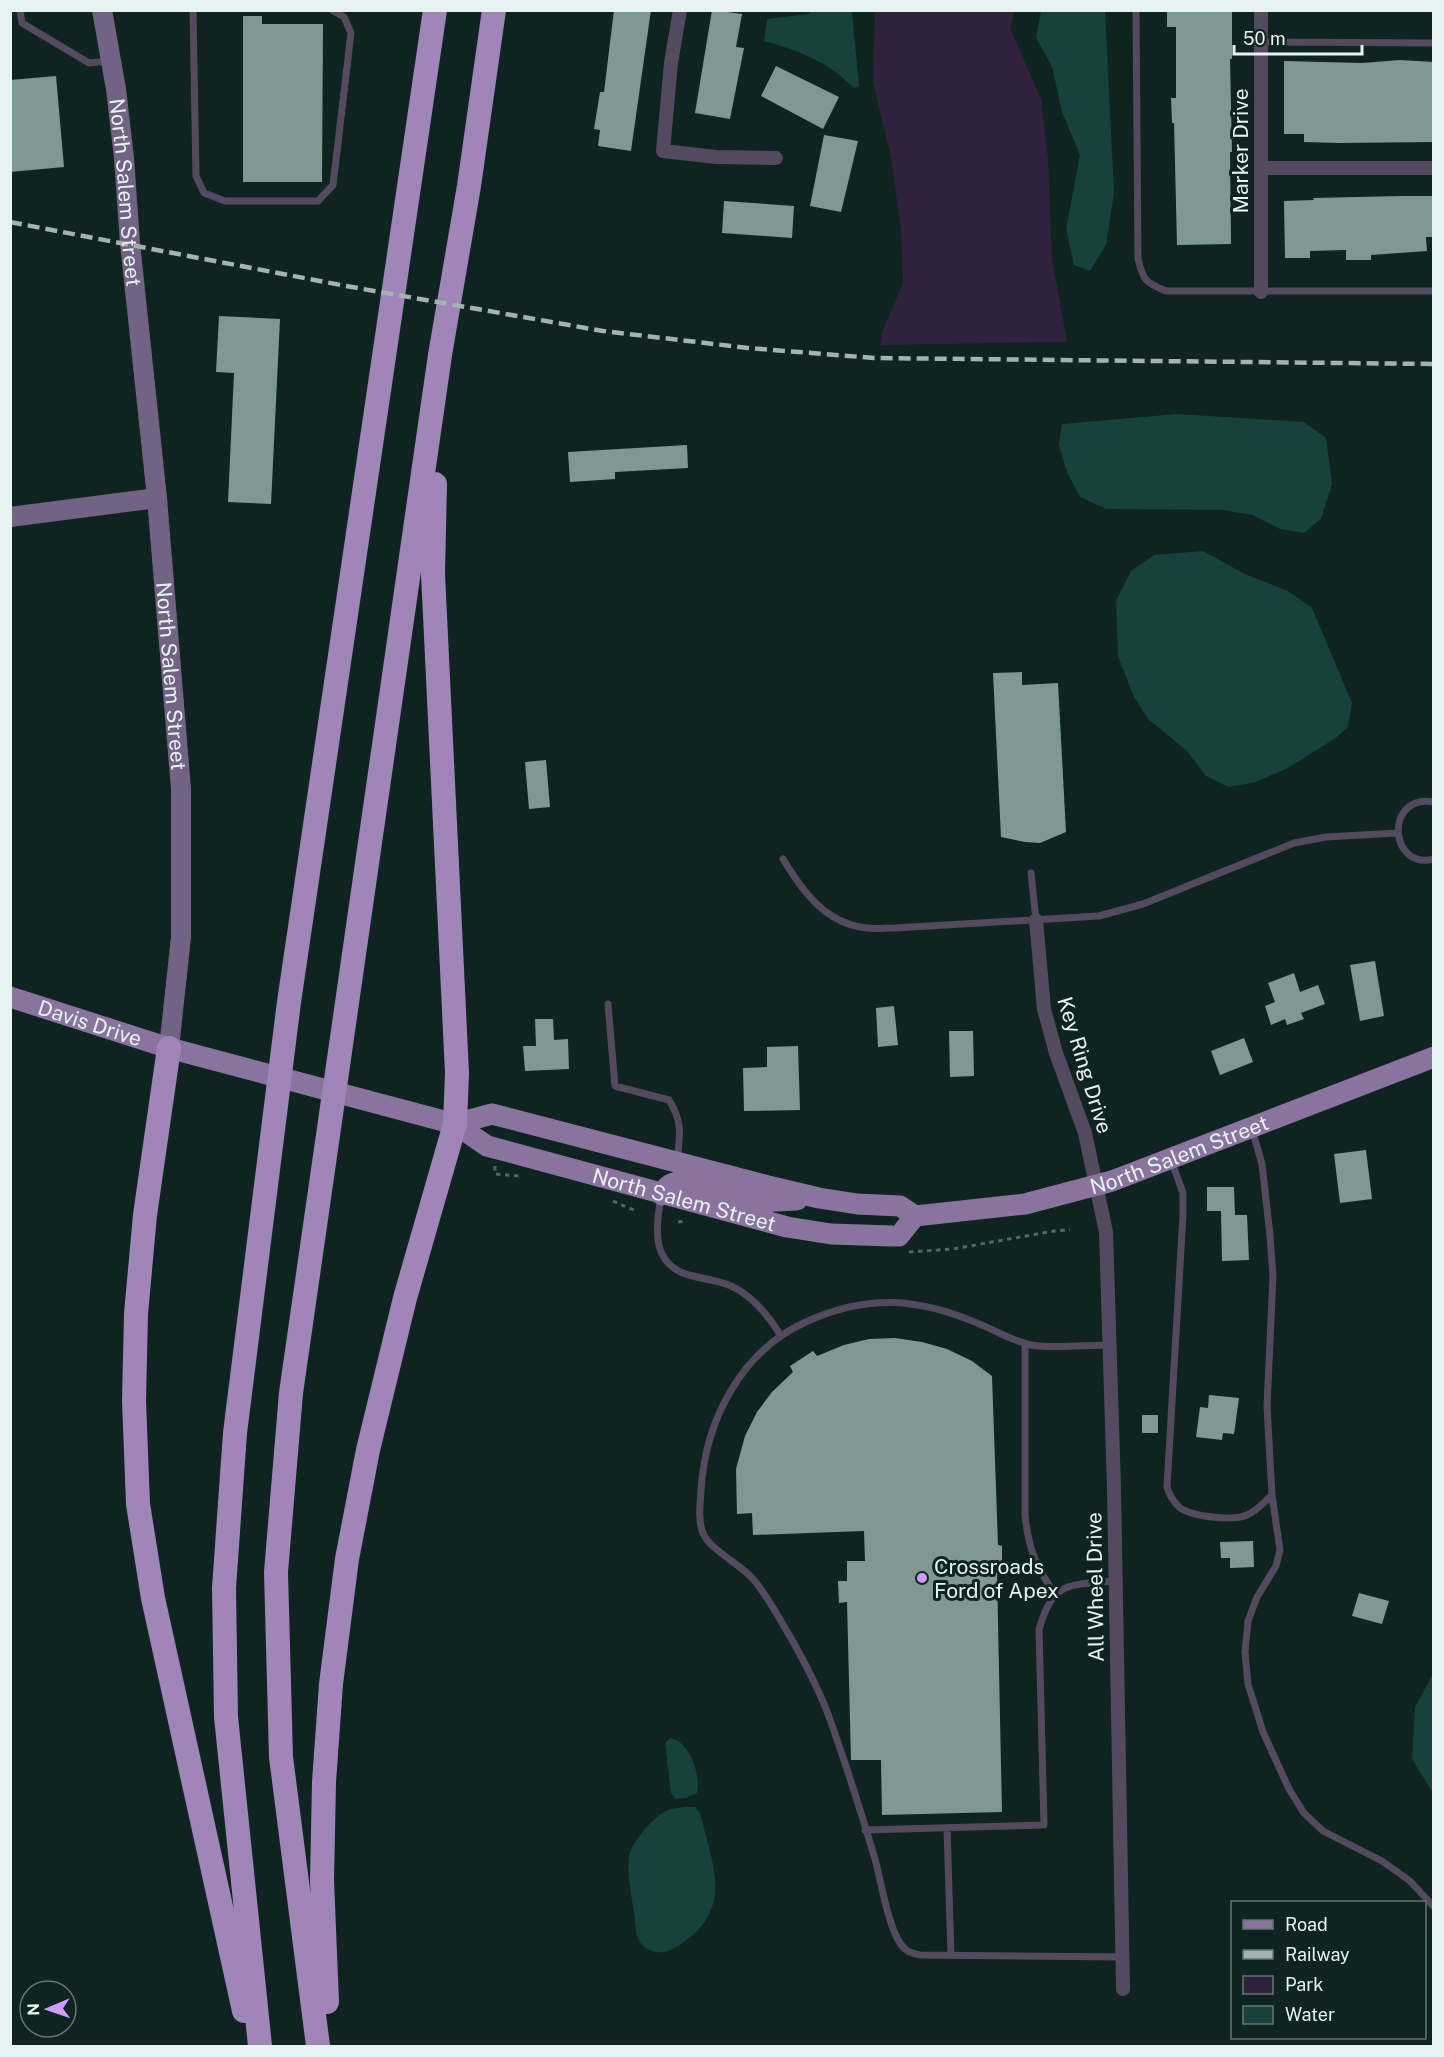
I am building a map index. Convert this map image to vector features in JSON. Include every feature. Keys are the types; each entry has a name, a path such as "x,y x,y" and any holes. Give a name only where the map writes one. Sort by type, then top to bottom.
{"highway":[{"path":"261,2046 226,1717 224,1588 235,1433 289,1002 435,10"},
{"path":"318,2046 281,1757 276,1572 291,1393 440,355 459,249 495,10"},
{"path":"330,2046 322,1869 324,1782 331,1684 347,1559 368,1450 405,1298 455,1124 457,1061 433,574 435,397"},
{"path":"169,1048 145,1215 136,1314 134,1401 138,1504 153,1598 252,2046"}],"main road":[{"name":"North Salem Street","path":"102,10 124,158 130,243 157,498 181,789 181,937 169,1048 455,1124 487,1146 768,1223 831,1234 899,1236 915,1215"},
{"path":"10,517 157,498"},
{"name":"Davis Drive","path":"10,997 169,1048"},
{"name":"North Salem Street","path":"455,1124 492,1114 819,1198 857,1204 900,1206 915,1215 1025,1204 1097,1185 1434,1057"},
{"path":"662,1195 671,1183 679,1182 759,1202 819,1198"}],"street":[{"path":"680,10 671,63 663,151 716,157 777,158"},
{"name":"Marker Drive","path":"1261,10 1261,292"},
{"path":"1261,168 1434,168"},
{"name":"Key Ring Drive","path":"1036,920 1044,1009 1059,1062 1085,1133 1097,1185"},
{"name":"All Wheel Drive","path":"1097,1185 1106,1232 1110,1345 1123,1989"}],"lane":[{"path":"20,10 22,24 89,63 111,61"},
{"path":"193,10 196,176 204,193 225,201 318,201 333,185 351,33 344,17 332,10"},
{"path":"1136,10 1138,259 1141,274 1149,285 1166,291 1434,291"},
{"path":"1261,42 1434,43"},
{"path":"1434,802 1420,802 1410,806 1398,823 1397,833 1400,842 1411,856 1420,860 1434,859"},
{"path":"783,860 808,898 841,922 866,928 1099,916 1143,904 1255,858 1306,840 1397,833"},
{"path":"1031,873 1036,920"},
{"path":"608,1004 615,1086 669,1100 679,1115 680,1134 677,1162"},
{"path":"1252,1127 1262,1164 1273,1277 1267,1406 1272,1495 1280,1550 1276,1566 1257,1597 1248,1621 1245,1652 1248,1684 1263,1732 1289,1789 1304,1814 1323,1831 1382,1861 1410,1881 1434,1907"},
{"path":"1171,1158 1182,1193 1183,1215 1167,1487 1171,1497 1180,1508 1215,1517 1237,1518 1250,1515 1272,1495"},
{"path":"662,1195 657,1239 665,1260 681,1273 736,1288 748,1296 772,1322 781,1336"},
{"path":"1110,1345 1049,1346 1025,1343 957,1314 905,1302 853,1306 808,1320 781,1336 747,1366 724,1401 714,1423 706,1452 702,1479 701,1526 703,1535 709,1543 737,1563 766,1594 816,1684 829,1716 888,1912 904,1949 920,1955 1123,1957"},
{"path":"1025,1343 1027,1536 1032,1555 1055,1594"},
{"path":"865,1830 1044,1825 1039,1630 1044,1611 1055,1594 1072,1586 1116,1581"},
{"path":"947,1828 951,1955"}],"green space":[{"path":"875,11 1015,11 1010,28 1041,99 1048,159 1052,259 1067,342 880,345 882,332 903,283 901,230 891,157 873,83"}],"water":[{"path":"811,11 852,11 859,86 855,88 829,67 811,58 764,41 767,19 808,14"},
{"path":"1041,11 1105,11 1114,192 1106,245 1090,271 1074,265 1066,229 1080,155 1062,112 1052,66 1036,38"},
{"path":"1177,414 1304,422 1326,438 1332,484 1321,519 1304,533 1280,529 1252,515 1222,510 1106,509 1080,497 1067,472 1059,445 1062,424"},
{"path":"1203,551 1245,574 1288,591 1312,608 1352,703 1348,727 1337,737 1288,768 1253,783 1228,787 1206,776 1187,751 1148,719 1133,695 1118,656 1116,601 1131,571 1154,555"},
{"path":"1433,1674 1434,1793 1412,1759 1415,1707"},
{"path":"670,1738 683,1745 695,1768 697,1793 686,1798 676,1799 671,1793 665,1743"},
{"path":"695,1807 700,1813 714,1867 714,1900 708,1916 698,1930 673,1949 656,1952 643,1946 636,1932 629,1878 630,1852 638,1838 656,1818 668,1810"}],"building":[{"path":"614,10 651,10 631,151 598,146 600,130 594,129 600,92 604,92"},
{"path":"712,10 742,14 736,47 744,48 730,119 695,113"},
{"path":"1167,10 1232,10 1231,244 1177,245 1174,123 1172,123 1171,98 1176,98 1176,27 1167,27"},
{"path":"243,16 262,16 262,24 323,24 322,182 243,182"},
{"path":"1400,60 1434,62 1434,142 1304,142 1304,134 1284,134 1284,61 1362,63"},
{"path":"776,66 839,97 823,129 761,96"},
{"path":"56,76 64,167 10,172 10,80"},
{"path":"824,135 858,141 841,212 810,206"},
{"path":"1432,196 1434,237 1426,237 1427,251 1371,255 1371,260 1346,260 1346,250 1310,251 1310,258 1285,258 1284,201"},
{"path":"724,201 794,206 792,238 722,233"},
{"path":"219,316 280,319 271,504 228,502 234,373 216,372"},
{"path":"687,445 688,468 615,472 615,479 570,482 568,452"},
{"path":"1022,672 1022,685 1058,683 1066,832 1040,843 1001,837 993,673"},
{"path":"546,760 550,807 529,809 525,762"},
{"path":"1375,961 1384,1016 1360,1021 1350,965"},
{"path":"1294,973 1300,992 1318,985 1325,1004 1301,1013 1304,1019 1287,1025 1285,1019 1271,1025 1265,1006 1275,1002 1268,983"},
{"path":"894,1006 898,1045 878,1047 876,1008"},
{"path":"535,1019 553,1019 554,1040 568,1039 569,1069 525,1071 523,1046 536,1046"},
{"path":"949,1031 973,1031 974,1076 950,1077"},
{"path":"1244,1038 1253,1062 1220,1075 1211,1051"},
{"path":"798,1046 800,1110 744,1111 743,1068 767,1067 767,1047"},
{"path":"1366,1150 1372,1199 1340,1203 1334,1154"},
{"path":"1207,1187 1234,1187 1235,1215 1247,1215 1249,1260 1222,1261 1221,1211 1207,1211"},
{"name":"Crossroads Ford of Apex","path":"895,1338 947,1349 972,1361 992,1376 998,1545 1002,1546 1002,1575 997,1575 1002,1812 882,1815 881,1760 851,1760 847,1602 839,1603 838,1581 847,1581 847,1561 865,1561 864,1531 753,1535 752,1513 737,1514 736,1469 745,1436 757,1412 772,1392 793,1372 790,1366 813,1351 817,1356 844,1345 869,1339"},
{"path":"1209,1395 1239,1398 1234,1434 1223,1433 1222,1440 1196,1437 1200,1407 1208,1408"},
{"path":"1142,1415 1158,1415 1158,1433 1142,1433"},
{"path":"1253,1541 1254,1567 1230,1568 1230,1558 1221,1558 1220,1542"},
{"path":"1359,1593 1389,1601 1382,1624 1352,1616"}],"railway":[{"path":"10,222 346,286 603,331 748,348 874,358 1434,364"}],"place":[{"name":"Crossroads Ford of Apex","path":"922,1578"}]}
